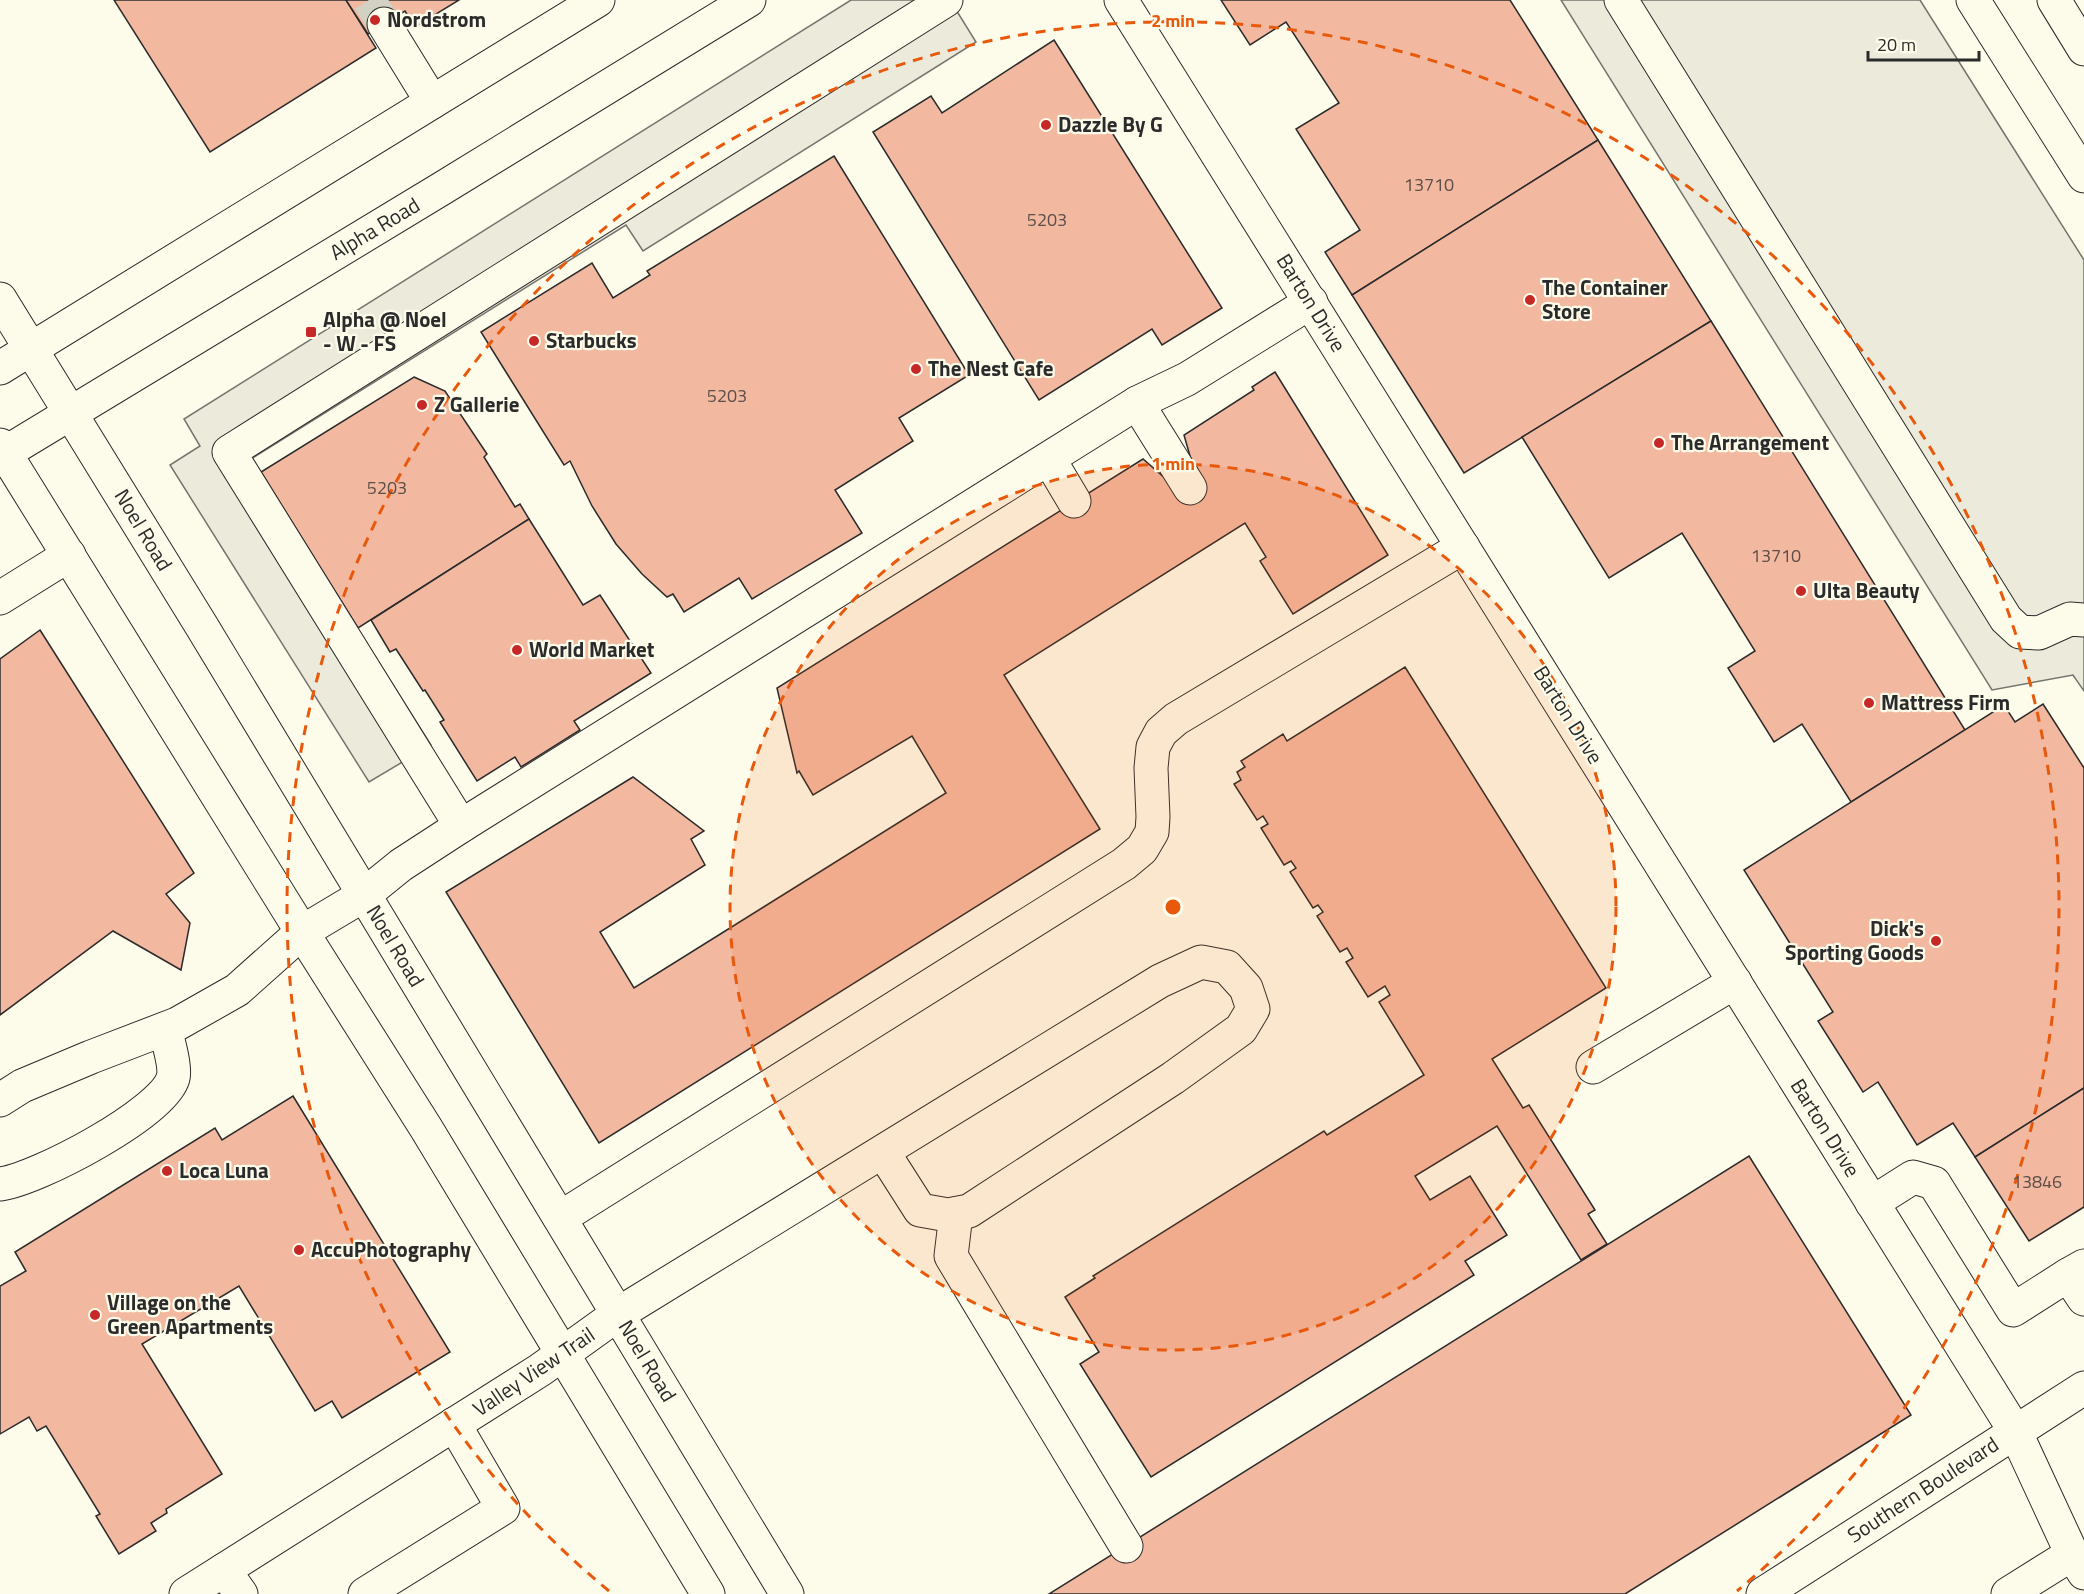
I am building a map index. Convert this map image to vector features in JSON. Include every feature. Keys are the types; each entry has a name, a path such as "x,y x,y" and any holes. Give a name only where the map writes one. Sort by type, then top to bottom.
{"main road":[{"path":"0,368 598,0"},
{"name":"Alpha Road","path":"2,451 71,413 748,0"},
{"path":"461,826 229,452 946,0"},
{"name":"Barton Drive","path":"1121,0 2014,1431 2078,1564"},
{"path":"1621,0 2006,618 2020,632 2039,633 2079,616"},
{"path":"1973,0 2084,176"},
{"path":"2054,0 2084,49"},
{"path":"384,24 432,102"},
{"name":"Noel Road","path":"0,299 787,1594"},
{"path":"0,1100 22,1086 177,1024 237,990 302,932 364,895 401,865 461,826 1137,403 1187,379 1311,302"},
{"path":"1137,403 1190,488"},
{"path":"2,451 426,1128 708,1594"},
{"path":"1048,459 1074,501"},
{"path":"560,1218 1124,864 1142,849 1152,832 1151,768 1153,747 1161,732 1186,713 1463,547"},
{"path":"0,598 69,555"},
{"name":"Valley View Trail","path":"186,1594 232,1582 454,1424 564,1354 618,1314 1160,981 1201,962 1227,967 1246,988 1253,1009 1240,1029 1163,1084 969,1211 956,1214"},
{"path":"1593,1067 1735,982"},
{"path":"0,1184 26,1177 90,1145 136,1118 165,1094 174,1077 165,1029"},
{"path":"883,1152 920,1210 948,1215 956,1214 951,1256 1126,1546"},
{"path":"1872,1203 1913,1177 1934,1183 2013,1310 2079,1280"},
{"name":"Southern Boulevard","path":"1763,1594 2084,1388"},
{"path":"365,1594 503,1508 454,1424"},
{"path":"2008,1594 2078,1564"}],"shaded area":[{"path":"851,0 950,0 976,42 643,251 626,225 251,459 431,745 369,782 170,465 200,446 184,419"},
{"path":"1561,0 1920,0 2084,260 2084,691 2073,675 1992,690"}],"building":[{"path":"114,0 346,0 376,48 210,152"},
{"name":"Nordstrom","path":"346,0 459,0 415,27 405,11 368,34"},
{"path":"1221,0 1510,0 1598,140 1352,295 1325,252 1360,230 1296,129 1339,103 1286,22 1250,45"},
{"path":"1054,40 1222,308 1162,345 1152,329 1039,400 873,132 931,96 942,113"},
{"path":"1598,140 1711,321 1464,473 1352,295"},
{"path":"834,156 969,375 899,418 913,441 835,490 862,533 752,599 739,578 684,612 673,594 667,597 642,574 616,544 592,506 570,461 564,465 481,332 592,263 613,298 650,275 647,271"},
{"path":"1711,321 1965,730 1851,802 1802,724 1774,742 1728,668 1755,651 1682,533 1609,578 1522,437"},
{"path":"1275,372 1388,555 1293,614 1260,561 1266,557 1245,523 1004,675 1100,829 599,1143 446,892 633,777 704,831 691,839 705,865 600,932 634,988 946,793 912,736 813,795 799,771 797,773 777,688 1143,459 1166,479 1192,463 1184,435 1254,390 1252,387"},
{"path":"414,377 445,391 487,454 484,457 515,507 520,504 529,519 358,628 261,472"},
{"name":"World Market","path":"529,519 583,605 600,595 651,673 574,721 580,730 521,767 515,757 477,781 440,722 444,720 425,690 423,691 396,649 390,652 371,620"},
{"path":"40,630 194,873 166,894 190,923 181,970 113,931 0,1015 0,659"},
{"path":"1405,667 1606,988 1492,1059 1523,1108 1529,1105 1595,1210 1588,1214 1607,1244 1581,1260 1497,1126 1415,1176 1430,1200 1470,1176 1507,1235 1465,1261 1474,1275 1151,1477 1080,1364 1099,1352 1065,1297 1095,1278 1093,1276 1324,1131 1327,1135 1424,1075 1379,1002 1390,995 1385,986 1368,997 1346,962 1353,958 1347,948 1340,952 1317,916 1323,912 1318,905 1313,908 1290,872 1296,868 1291,861 1284,865 1261,828 1268,824 1263,816 1257,820 1234,784 1241,780 1237,772 1245,767 1241,761 1283,734 1287,741"},
{"name":"Dick's Sporting Goods","path":"2043,704 2084,768 2084,1088 1975,1157 1953,1123 1917,1145 1878,1082 1863,1092 1818,1021 1833,1012 1744,870 2004,705 2015,722"},
{"path":"2084,1088 2084,1207 2029,1241 1975,1157"},
{"name":"Village on the Green Apartments","path":"293,1096 450,1352 342,1418 332,1401 315,1411 239,1286 142,1344 222,1474 166,1509 167,1513 151,1523 156,1531 119,1554 96,1516 100,1514 46,1426 37,1431 29,1417 0,1434 0,1286 26,1271 15,1252 215,1128 222,1140"},
{"path":"1749,1156 1911,1415 1625,1594 1049,1594"}],"tunnel":[{"path":"369,0 384,24"}],"place":[{"name":"Nordstrom","path":"375,20"},
{"name":"Dazzle By G","path":"1046,125"},
{"name":"The Container Store","path":"1530,300"},
{"name":"Alpha @ Noel - W - FS","path":"311,332"},
{"name":"Starbucks","path":"534,341"},
{"name":"The Nest Cafe","path":"916,369"},
{"name":"Z Gallerie","path":"422,405"},
{"name":"The Arrangement","path":"1659,443"},
{"name":"Ulta Beauty","path":"1801,591"},
{"name":"World Market","path":"517,650"},
{"name":"Mattress Firm","path":"1869,703"},
{"name":"Dick's Sporting Goods","path":"1936,941"},
{"name":"Loca Luna","path":"167,1171"},
{"name":"AccuPhotography","path":"299,1250"},
{"name":"Village on the Green Apartments","path":"95,1315"}]}
